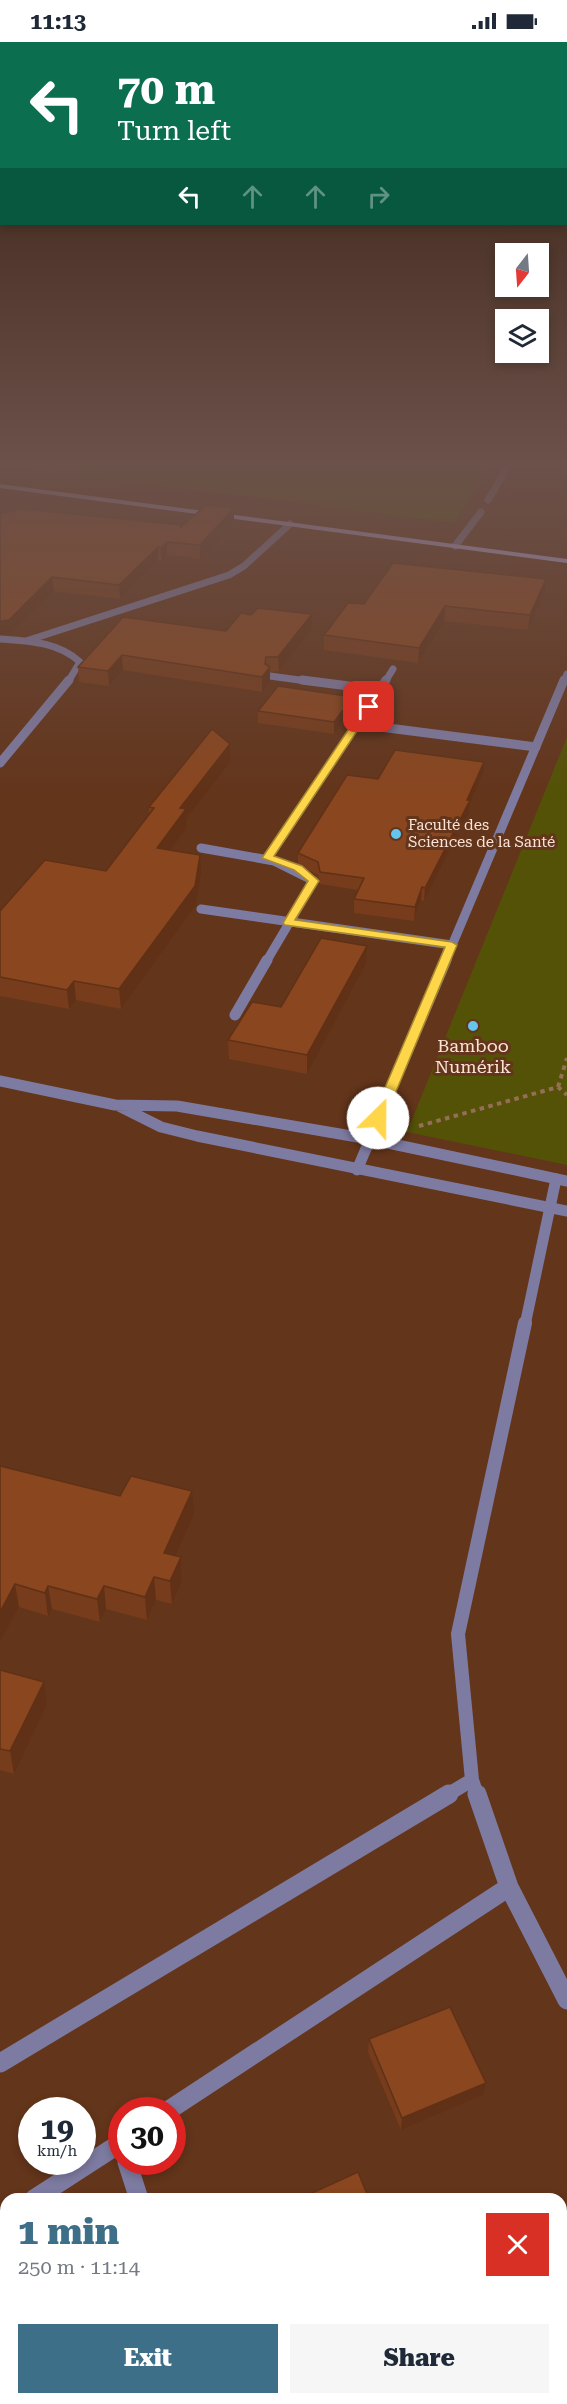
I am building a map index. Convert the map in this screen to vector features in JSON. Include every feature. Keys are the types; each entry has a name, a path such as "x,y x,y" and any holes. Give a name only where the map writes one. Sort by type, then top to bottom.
{"street":[{"path":"26,641 228,575"},
{"path":"0,639 26,641 73,654 80,662 77,671 0,763"},
{"path":"267,858 393,669"},
{"path":"357,1170 567,674"},
{"path":"270,676 380,690"},
{"path":"357,724 536,747"},
{"path":"201,849 267,858 298,868 314,881 235,1015"},
{"path":"201,909 452,945"},
{"path":"0,1081 115,1104 177,1106 369,1140 561,1180 549,1207 458,1634 472,1780 510,1887 567,2000"},
{"path":"115,1104 161,1127 357,1170 567,1211"},
{"path":"0,2063 472,1780"},
{"path":"186,2099 510,1887"},
{"path":"43,2193 108,2151"},
{"path":"131,2175 137,2193"}],"path":[{"path":"558,1087 567,1058"},
{"path":"558,1087 567,1095"},
{"path":"414,1127 558,1087"}],"shaded area":[{"path":"567,737 567,1165 407,1132"}],"building":[{"path":"0,575 129,575 119,585 52,577 9,620 0,621"},
{"path":"384,575 510,575 546,579 530,615 445,606 419,648 324,635 348,603 364,604"},
{"path":"258,608 312,614 278,657 266,657 265,664 270,667 262,677 122,655 108,671 78,667 123,617 226,631 241,613 251,615"},
{"path":"278,686 353,697 334,722 258,711"},
{"path":"212,729 230,744 180,808 186,809 157,848 200,855 195,886 119,989 74,981 67,990 0,977 0,911 45,860 106,871 154,808 149,807"},
{"name":"Faculté des Sciences de la Santé","path":"395,750 484,762 467,800 470,800 425,888 422,887 415,907 354,899 364,878 320,872 318,862 298,853 347,775 378,779"},
{"path":"321,938 367,946 307,1055 228,1040 252,1002 281,1007"},
{"path":"0,1466 120,1496 131,1476 192,1491 164,1553 181,1557 170,1581 154,1577 145,1597 104,1586 97,1599 48,1586 45,1593 15,1584 0,1612"},
{"path":"0,1670 44,1682 10,1751 0,1749"},
{"path":"450,2007 486,2083 402,2118 369,2039"},
{"path":"358,2172 367,2193 312,2193"}],"place":[{"name":"Faculté des Sciences de la Santé","path":"396,834"},
{"name":"Bamboo Numérik","path":"473,1026"}],"route":[{"path":"369,707 267,858 298,868 314,881 288,923 452,945 378,1118"}]}
